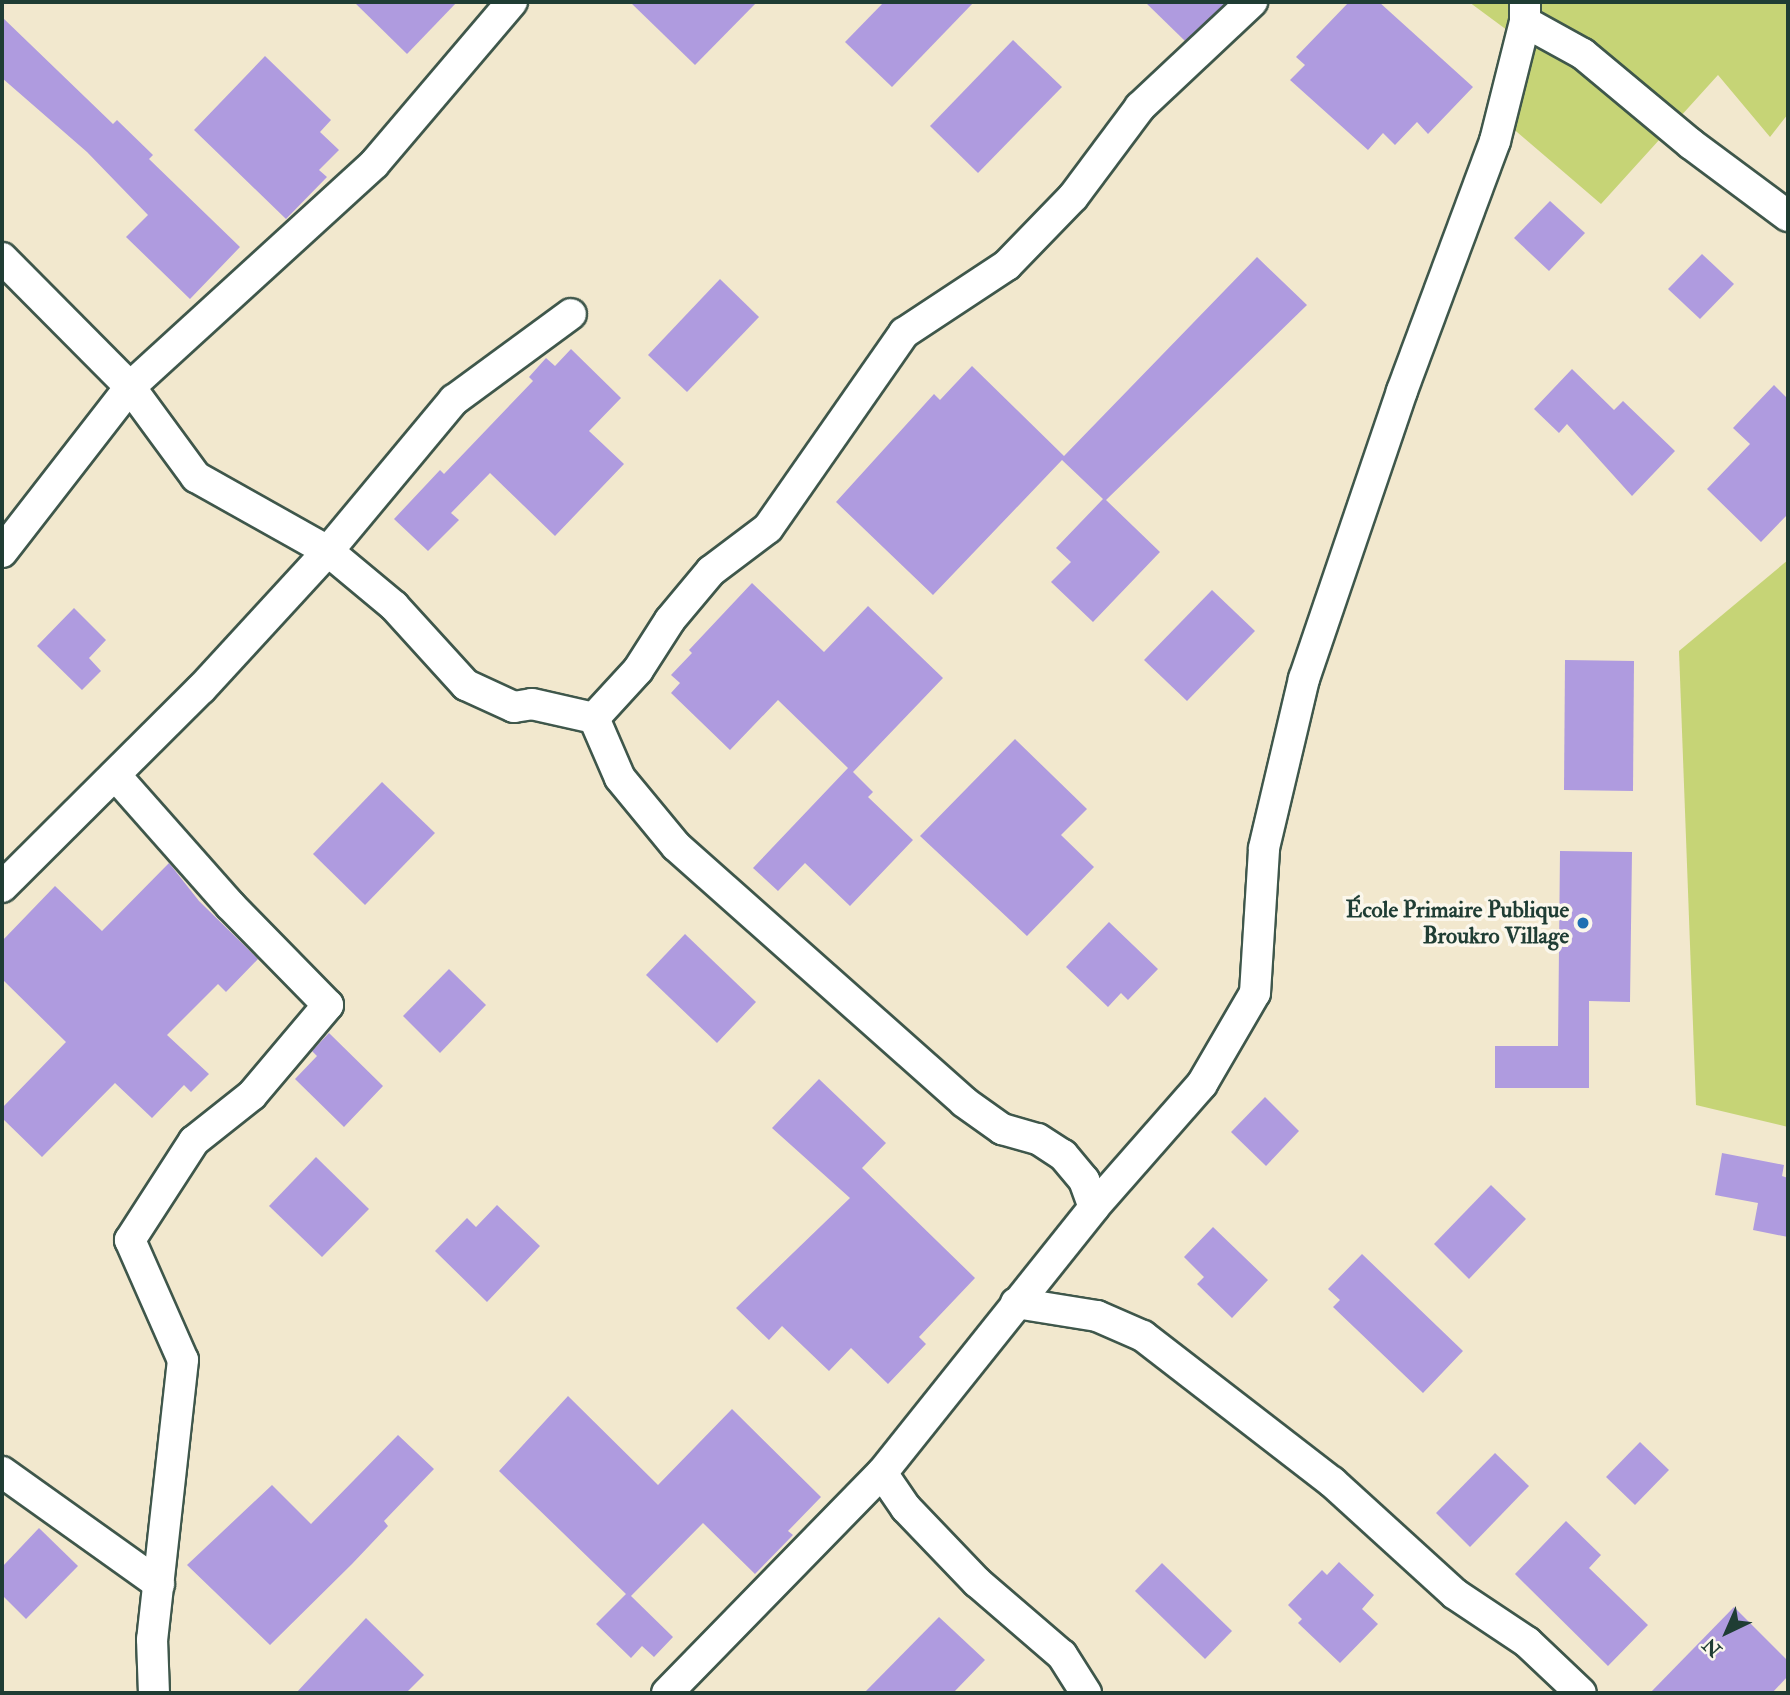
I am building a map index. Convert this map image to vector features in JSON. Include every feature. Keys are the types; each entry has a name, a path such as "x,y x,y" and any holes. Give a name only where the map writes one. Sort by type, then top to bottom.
{"street":[{"path":"6,539 131,387 374,164 512,2"},
{"path":"594,718 638,670 670,620 711,571 768,528 904,333 1007,265 1073,197 1140,107 1252,2"},
{"path":"667,1693 882,1472 1094,1207 1202,1084 1255,993 1264,848 1304,679 1402,391 1495,141 1525,12 1584,54 1691,144 1788,216"},
{"path":"2,258 131,387 196,477 328,551 394,606 466,685 514,707 532,704 594,718"},
{"path":"2,887 115,775 328,551 454,400 570,314"},
{"path":"594,718 620,778 676,846 881,1024 964,1102 1002,1129 1038,1139 1063,1155 1084,1180 1094,1207"},
{"path":"115,775 230,905 328,1005 252,1095 194,1140 130,1240 183,1360 152,1639 154,1693"},
{"path":"1016,1303 1097,1316 1143,1336 1332,1482 1455,1594 1527,1642 1581,1693"},
{"path":"2,1472 159,1584"},
{"path":"882,1472 906,1508 976,1582 1062,1655 1086,1693"}],"green space":[{"path":"1469,2 1788,2 1788,114 1770,137 1718,75 1601,204 1510,126 1515,36"},
{"path":"1788,560 1788,1127 1696,1105 1679,651"}],"building":[{"path":"354,2 457,2 407,54"},
{"path":"630,2 757,2 695,65"},
{"path":"884,2 974,2 892,87 845,42"},
{"path":"1145,2 1227,2 1185,41"},
{"path":"1349,2 1379,2 1473,87 1428,134 1417,122 1395,145 1383,133 1368,150 1290,80 1305,65 1296,57"},
{"path":"2,17 113,124 117,120 153,155 149,159 240,247 190,299 126,237 148,215 87,152 2,78"},
{"path":"1013,40 1062,87 978,173 930,126"},
{"path":"265,56 331,120 320,132 339,150 319,170 327,177 286,219 194,130"},
{"path":"1550,201 1585,233 1549,271 1514,238"},
{"path":"1702,254 1734,284 1700,319 1668,289"},
{"path":"1257,257 1307,305 1106,500 1160,552 1093,622 1051,582 1071,562 1056,548 1103,499 1062,460 933,595 836,502 934,394 940,400 972,366 1064,456"},
{"path":"720,279 759,317 687,392 648,355"},
{"path":"571,349 621,398 589,431 624,464 555,536 490,473 451,513 459,520 428,551 394,519 440,470 444,474 533,381 529,377 546,358 555,366"},
{"path":"1572,369 1614,410 1623,401 1675,451 1632,496 1567,424 1559,433 1534,409"},
{"path":"1774,385 1788,399 1788,514 1761,542 1707,489 1750,444 1733,428"},
{"path":"752,583 824,652 868,606 943,678 853,772 873,792 868,797 913,840 850,906 805,863 778,891 753,868 848,768 778,700 730,750 671,693 680,683 671,675 692,653 689,650"},
{"path":"1212,590 1255,631 1187,701 1144,660"},
{"path":"74,608 106,640 89,658 101,671 82,690 37,646"},
{"path":"1565,660 1634,661 1633,791 1564,790"},
{"path":"1015,739 1087,809 1061,835 1094,867 1027,936 920,836"},
{"path":"382,782 435,833 365,905 313,854"},
{"path":"1560,851 1632,852 1630,1002 1589,1001 1589,1088 1495,1088 1495,1046 1558,1046"},
{"path":"169,863 199,901 258,959 226,992 218,984 167,1035 209,1074 191,1092 184,1085 152,1118 115,1083 42,1157 2,1118 2,1108 66,1042 2,979 2,941 55,886 102,931"},
{"path":"1109,922 1158,969 1128,1000 1121,993 1108,1007 1066,967"},
{"path":"685,934 756,1002 717,1043 646,975"},
{"path":"449,969 486,1005 440,1053 403,1016"},
{"path":"329,1033 383,1086 344,1127 295,1079 317,1056 312,1051"},
{"path":"819,1079 886,1143 862,1168 975,1278 919,1337 926,1344 888,1384 851,1348 829,1371 782,1326 769,1340 736,1308 850,1198 772,1128"},
{"path":"1265,1097 1299,1131 1266,1166 1231,1132"},
{"path":"1722,1153 1784,1165 1782,1176 1788,1178 1788,1237 1753,1230 1758,1203 1715,1195"},
{"path":"316,1157 369,1209 322,1257 269,1206"},
{"path":"1491,1185 1526,1219 1469,1279 1434,1244"},
{"path":"497,1205 540,1246 487,1302 435,1251 467,1218 476,1227"},
{"path":"1213,1227 1268,1280 1232,1318 1197,1284 1204,1277 1184,1257"},
{"path":"1362,1254 1463,1351 1423,1393 1333,1307 1340,1300 1328,1289"},
{"path":"568,1396 658,1485 732,1409 821,1497 788,1531 793,1535 755,1574 703,1523 631,1596 673,1637 654,1657 642,1646 631,1658 596,1624 626,1594 499,1471"},
{"path":"398,1435 434,1469 384,1521 388,1526 270,1645 187,1565 272,1485 311,1524"},
{"path":"1640,1442 1669,1470 1635,1505 1606,1477"},
{"path":"1495,1453 1529,1486 1470,1547 1436,1513"},
{"path":"1566,1521 1601,1555 1589,1568 1648,1625 1608,1666 1515,1574"},
{"path":"39,1528 78,1566 26,1619 2,1595 2,1567"},
{"path":"1339,1562 1374,1595 1362,1609 1378,1624 1340,1663 1298,1623 1302,1619 1288,1605 1322,1570 1327,1575"},
{"path":"1162,1563 1232,1631 1205,1659 1135,1591"},
{"path":"1734,1607 1788,1661 1788,1676 1772,1693 1650,1693"},
{"path":"939,1617 985,1660 953,1693 864,1693"},
{"path":"366,1618 424,1675 406,1693 296,1693"}],"place":[{"name":"École Primaire Publique Broukro Village","path":"1583,923"}]}
